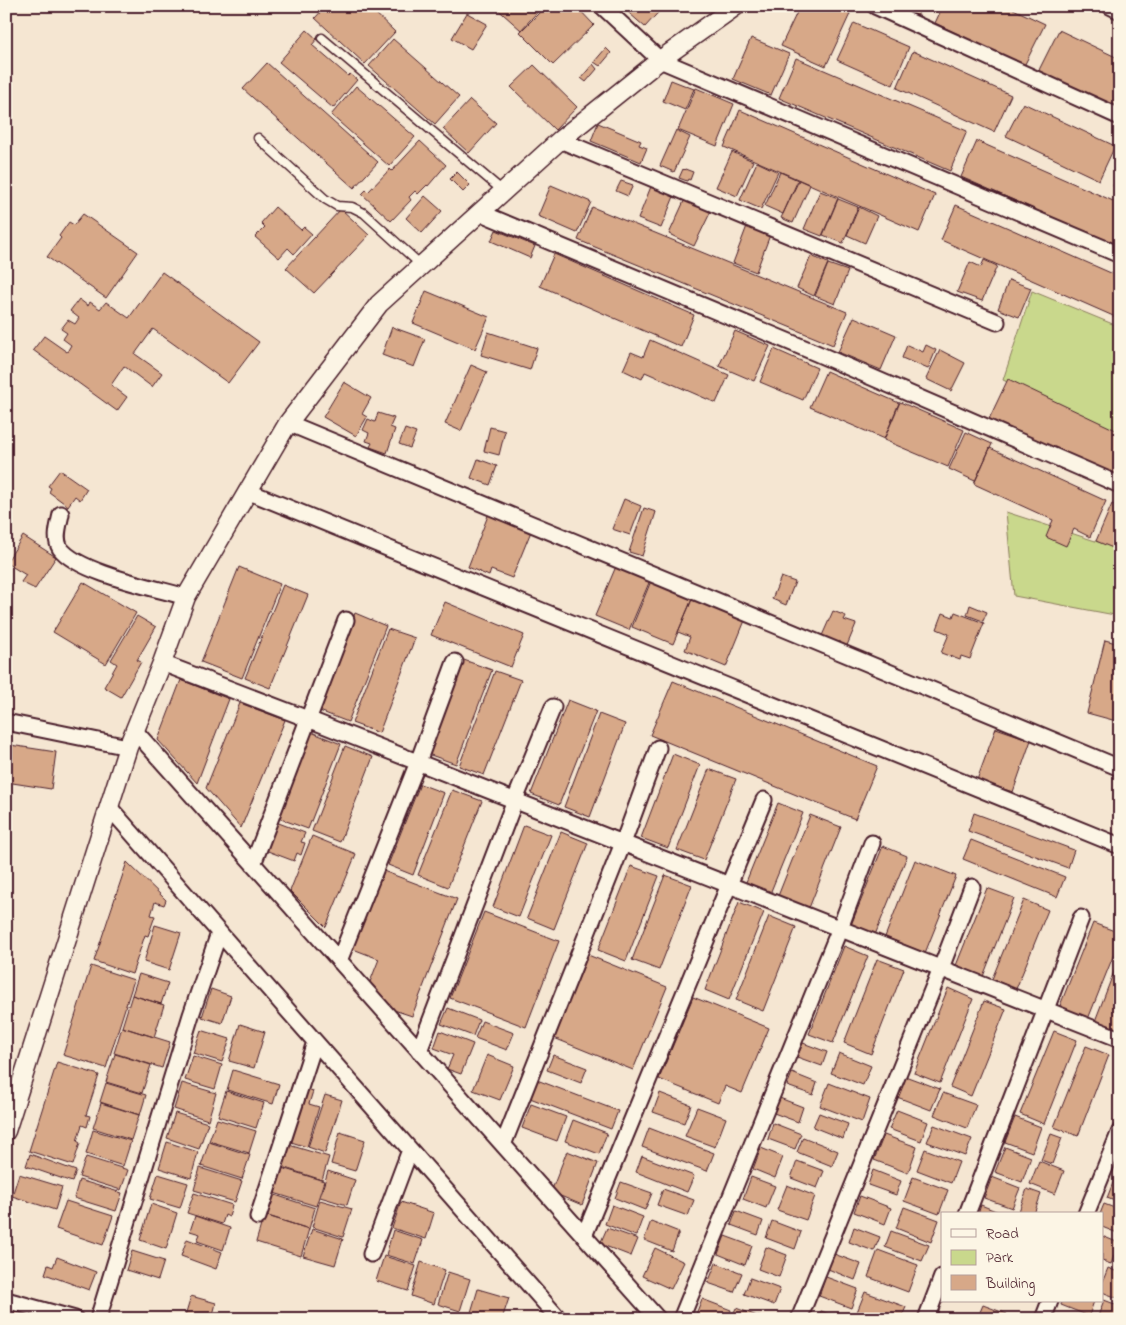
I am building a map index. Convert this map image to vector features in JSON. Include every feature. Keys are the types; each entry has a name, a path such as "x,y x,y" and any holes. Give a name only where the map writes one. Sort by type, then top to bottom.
{"street":[{"path":"602,6 660,60 1120,255"},
{"path":"6,1131 108,807 131,739 186,597 288,423 379,304 560,140 660,60 736,6"},
{"path":"875,6 1120,118"},
{"path":"1110,6 1120,11"},
{"path":"560,140 997,322"},
{"path":"481,213 816,353 1120,485"},
{"path":"288,423 1120,768"},
{"path":"247,491 1120,846"},
{"path":"61,514 57,539 60,548 78,563 105,574 186,597"},
{"path":"253,864 346,620"},
{"path":"339,961 418,762 455,662"},
{"path":"162,663 1120,1039"},
{"path":"419,1050 515,800 553,707"},
{"path":"6,722 131,739 253,864 658,1319"},
{"path":"503,1145 623,843 658,748"},
{"path":"584,1236 764,800"},
{"path":"108,807 559,1319"},
{"path":"681,1319 840,928 872,843"},
{"path":"800,1319 972,887"},
{"path":"968,1212 1081,918"},
{"path":"98,1319 191,1016 219,933"},
{"path":"258,1217 315,1042"},
{"path":"1087,1212 1120,1130"},
{"path":"371,1254 410,1150"},
{"path":"926,1319 941,1280"},
{"path":"6,1300 75,1319"},
{"path":"1043,1319 1050,1302"}],"lane":[{"path":"322,38 504,192"},
{"path":"258,138 325,199 337,206 358,209 364,213 421,265"}],"green space":[{"path":"1032,291 1120,327 1120,435 1003,380"},
{"path":"1006,512 1120,549 1120,616 1014,596"}],"building":[{"path":"326,6 368,6 395,32 365,64 315,18"},
{"path":"494,6 543,6 521,30"},
{"path":"546,6 576,6 594,25 553,65 520,32"},
{"path":"621,6 664,6 645,27"},
{"path":"800,6 833,6 850,14 826,66 781,46"},
{"path":"892,6 921,6 917,17"},
{"path":"943,6 1007,6 1045,24 1024,66 935,23"},
{"path":"467,13 487,24 471,49 452,38"},
{"path":"854,23 909,47 893,85 837,60"},
{"path":"307,30 317,39 312,45 348,76 350,74 357,80 333,108 279,62"},
{"path":"1059,30 1120,59 1120,111 1038,72"},
{"path":"751,38 789,54 771,95 733,79"},
{"path":"393,39 459,97 435,124 369,66"},
{"path":"606,48 611,53 600,66 594,62"},
{"path":"913,51 1011,95 994,132 897,88"},
{"path":"796,58 967,131 950,171 779,98"},
{"path":"267,63 378,162 354,188 243,89"},
{"path":"593,64 597,69 586,82 581,78"},
{"path":"534,65 577,107 555,130 511,87"},
{"path":"671,80 694,89 685,110 663,101"},
{"path":"356,86 415,137 389,166 331,115"},
{"path":"696,88 734,104 717,146 678,130"},
{"path":"470,100 496,123 469,153 443,129"},
{"path":"1023,103 1115,146 1099,180 1006,136"},
{"path":"740,110 935,195 919,232 724,147"},
{"path":"598,123 641,141 639,145 647,148 641,162 591,141"},
{"path":"676,130 690,137 674,172 660,166"},
{"path":"420,141 446,165 428,186 418,194 415,191 409,197 411,200 391,221 362,194 366,190 368,192 390,169 392,171"},
{"path":"977,141 1120,204 1120,247 961,177"},
{"path":"732,152 753,161 737,196 716,187"},
{"path":"757,162 778,172 761,209 740,200"},
{"path":"683,169 693,172 690,180 688,179 687,181 679,178"},
{"path":"1120,170 1120,189 1113,186"},
{"path":"457,172 470,185 463,192 450,179"},
{"path":"780,172 798,180 783,214 765,206"},
{"path":"799,180 810,185 793,223 781,218"},
{"path":"621,181 633,185 628,196 616,191"},
{"path":"652,184 675,194 661,228 638,219"},
{"path":"551,185 591,202 577,233 538,216"},
{"path":"820,191 838,198 822,236 804,229"},
{"path":"425,196 442,211 422,233 406,218"},
{"path":"685,199 711,211 694,246 669,234"},
{"path":"838,199 858,207 843,243 823,235"},
{"path":"956,205 1120,277 1120,319 941,240"},
{"path":"275,207 301,230 304,227 312,234 294,254 288,248 279,258 255,237 265,227 261,223"},
{"path":"592,207 847,312 833,345 578,240"},
{"path":"859,207 877,216 865,243 847,235"},
{"path":"341,209 369,235 314,293 286,268"},
{"path":"83,214 138,252 106,298 47,257 61,238 59,236 69,222 74,225"},
{"path":"747,226 770,235 756,272 733,263"},
{"path":"496,230 535,246 530,258 491,241"},
{"path":"554,254 694,315 681,347 540,286"},
{"path":"811,256 828,263 814,296 797,288"},
{"path":"984,260 997,266 982,301 957,292 970,262 981,267"},
{"path":"828,264 848,271 835,304 815,296"},
{"path":"162,272 259,342 228,383 153,329 135,354 162,373 152,387 124,366 111,385 127,397 117,411 33,350 44,336 67,352 71,345 63,339 67,333 61,329 68,320 75,324 79,318 70,311 79,299 88,306 90,302 100,309 106,302 129,318"},
{"path":"1009,280 1031,288 1019,317 998,309"},
{"path":"426,291 489,317 475,349 413,323"},
{"path":"854,317 896,335 881,370 838,352"},
{"path":"392,327 425,339 414,367 382,355"},
{"path":"735,331 770,346 754,381 719,366"},
{"path":"488,332 537,348 530,370 481,355"},
{"path":"650,340 729,375 716,403 645,372 642,379 623,370 631,352 643,357"},
{"path":"907,345 923,352 926,345 936,350 928,369 902,358"},
{"path":"774,349 817,368 803,400 760,382"},
{"path":"940,350 965,363 951,391 926,379"},
{"path":"471,365 487,372 461,431 445,424"},
{"path":"826,371 899,403 884,439 810,407"},
{"path":"1008,379 1120,432 1120,474 1117,479 989,419"},
{"path":"344,382 371,398 362,414 367,417 356,436 323,417"},
{"path":"900,402 964,430 948,467 884,440"},
{"path":"378,413 394,418 390,427 395,429 387,453 370,447 372,443 366,441 369,433 363,430 368,419 375,422"},
{"path":"490,427 505,431 499,455 484,451"},
{"path":"405,429 416,433 410,448 399,444"},
{"path":"966,432 992,444 975,481 949,469"},
{"path":"990,448 1106,501 1090,537 1074,529 1066,546 1046,537 1053,520 974,484"},
{"path":"478,459 497,466 490,485 471,478"},
{"path":"60,470 87,489 80,500 75,496 68,506 49,492 51,488 48,486"},
{"path":"624,499 641,506 630,535 612,529"},
{"path":"1112,504 1120,507 1120,551 1096,541"},
{"path":"644,508 656,512 642,556 629,552"},
{"path":"489,513 532,529 512,578 491,570 489,576 468,567"},
{"path":"23,536 56,557 35,589 21,582 26,575 6,563"},
{"path":"617,564 651,578 629,630 595,616"},
{"path":"239,567 280,584 242,678 201,662"},
{"path":"781,577 795,582 786,605 772,599"},
{"path":"651,581 692,599 673,644 632,627"},
{"path":"83,582 136,613 106,664 53,632"},
{"path":"283,585 308,595 270,688 245,678"},
{"path":"693,597 746,618 726,667 685,650 690,637 678,632"},
{"path":"445,602 524,635 511,667 431,635"},
{"path":"970,605 987,612 983,621 967,615"},
{"path":"833,611 846,616 844,620 856,624 846,648 821,638"},
{"path":"955,612 984,623 970,659 961,656 960,660 941,653 949,634 937,629 943,613 953,617"},
{"path":"355,613 386,626 348,722 317,710"},
{"path":"137,616 156,627 137,660 141,662 121,697 104,687 117,664 111,660"},
{"path":"388,629 415,638 379,733 352,723"},
{"path":"1105,640 1120,644 1120,722 1087,713"},
{"path":"461,659 492,670 456,764 425,753"},
{"path":"495,671 521,680 484,775 459,766"},
{"path":"181,680 229,699 197,783 158,740"},
{"path":"673,681 877,766 855,819 650,735"},
{"path":"568,700 596,711 559,805 531,794"},
{"path":"240,703 285,720 241,828 206,788"},
{"path":"599,714 625,724 590,817 564,807"},
{"path":"996,728 1031,740 1013,792 977,780"},
{"path":"311,732 341,744 308,829 278,818"},
{"path":"10,745 56,752 51,789 6,782 6,767"},
{"path":"345,746 373,757 340,842 312,831"},
{"path":"673,754 700,765 668,848 641,838"},
{"path":"709,769 736,779 704,860 677,850"},
{"path":"420,784 444,793 413,875 388,865"},
{"path":"452,790 482,801 448,887 418,875"},
{"path":"778,803 803,813 769,896 744,887"},
{"path":"974,813 1074,850 1068,868 968,831"},
{"path":"810,815 841,827 809,908 778,896"},
{"path":"276,822 305,833 301,842 305,843 301,855 297,853 294,861 265,850"},
{"path":"524,825 551,835 519,917 493,907"},
{"path":"561,832 588,843 554,929 527,918"},
{"path":"312,836 356,854 326,927 290,891"},
{"path":"971,840 1065,877 1057,897 963,859"},
{"path":"883,846 907,856 875,935 851,925"},
{"path":"915,860 956,876 925,953 885,937"},
{"path":"127,862 166,900 164,905 155,902 151,915 155,916 148,936 145,935 132,974 94,961"},
{"path":"631,866 659,876 626,961 598,950"},
{"path":"378,869 457,899 412,1016 394,1010 370,982 379,959 348,947"},
{"path":"665,875 692,885 659,970 632,960"},
{"path":"987,888 1014,898 982,979 955,968"},
{"path":"1024,900 1048,910 1016,989 992,979"},
{"path":"739,902 764,912 729,1000 705,990"},
{"path":"484,912 559,941 526,1027 450,998"},
{"path":"769,916 796,927 763,1011 736,1000"},
{"path":"1093,923 1120,933 1120,939 1088,1019 1059,1008"},
{"path":"155,925 181,933 169,970 144,962"},
{"path":"844,946 868,956 833,1043 809,1034"},
{"path":"588,955 667,987 633,1070 554,1038"},
{"path":"1120,956 1120,1030 1095,1021"},
{"path":"877,959 904,969 871,1054 844,1043"},
{"path":"91,966 134,980 106,1068 63,1055"},
{"path":"139,974 168,983 161,1004 132,995"},
{"path":"948,988 973,999 940,1083 914,1073"},
{"path":"211,989 231,996 222,1023 202,1017"},
{"path":"132,995 164,1005 154,1037 122,1027"},
{"path":"693,997 769,1028 742,1093 725,1086 718,1103 659,1079"},
{"path":"984,1001 1006,1009 971,1096 950,1087"},
{"path":"448,1008 479,1020 473,1036 441,1024"},
{"path":"482,1021 514,1033 507,1050 475,1038"},
{"path":"240,1024 265,1032 254,1068 229,1061"},
{"path":"122,1027 170,1042 162,1068 114,1053"},
{"path":"201,1030 230,1039 222,1062 193,1053"},
{"path":"440,1031 473,1044 461,1074 447,1069 453,1055 434,1048"},
{"path":"1054,1031 1077,1040 1044,1124 1020,1114"},
{"path":"803,1043 827,1052 822,1066 797,1057"},
{"path":"1086,1046 1109,1055 1078,1136 1054,1127"},
{"path":"839,1053 871,1066 863,1085 831,1073"},
{"path":"115,1054 151,1065 142,1093 106,1082"},
{"path":"487,1055 514,1066 500,1100 473,1090"},
{"path":"553,1055 587,1068 581,1083 547,1070"},
{"path":"193,1056 222,1065 215,1089 185,1080"},
{"path":"57,1062 99,1075 86,1115 90,1116 87,1127 82,1125 77,1141 80,1143 73,1165 29,1151"},
{"path":"233,1070 279,1084 273,1104 227,1090"},
{"path":"792,1073 817,1083 813,1095 787,1086"},
{"path":"905,1076 940,1089 931,1110 897,1097"},
{"path":"537,1080 618,1111 611,1129 530,1098"},
{"path":"106,1083 146,1095 140,1115 100,1102"},
{"path":"182,1083 216,1093 208,1120 174,1109"},
{"path":"829,1083 870,1099 862,1122 820,1106"},
{"path":"305,1088 313,1091 309,1104 319,1107 307,1147 288,1141"},
{"path":"226,1091 264,1103 256,1128 218,1116"},
{"path":"660,1093 691,1105 684,1123 653,1112"},
{"path":"943,1093 976,1105 967,1128 934,1115"},
{"path":"325,1095 342,1100 325,1153 308,1147"},
{"path":"777,1097 803,1107 798,1122 771,1112"},
{"path":"101,1103 139,1115 131,1140 93,1128"},
{"path":"531,1104 566,1117 557,1141 522,1128"},
{"path":"697,1107 726,1118 715,1147 685,1136"},
{"path":"897,1110 928,1122 921,1141 889,1129"},
{"path":"175,1113 208,1123 199,1149 167,1138"},
{"path":"819,1113 848,1124 843,1139 813,1127"},
{"path":"1015,1117 1041,1127 1032,1152 1005,1142"},
{"path":"217,1119 256,1131 249,1153 209,1141"},
{"path":"573,1120 607,1133 599,1154 565,1141"},
{"path":"773,1123 801,1134 795,1149 768,1139"},
{"path":"934,1125 972,1139 965,1156 927,1142"},
{"path":"649,1128 714,1153 707,1171 642,1147"},
{"path":"93,1130 131,1141 123,1166 86,1154"},
{"path":"340,1132 365,1140 355,1171 331,1164"},
{"path":"1051,1134 1062,1138 1052,1164 1041,1160"},
{"path":"884,1135 917,1147 908,1173 874,1160"},
{"path":"803,1137 838,1151 832,1166 797,1152"},
{"path":"167,1142 198,1152 191,1178 159,1168"},
{"path":"209,1142 250,1155 242,1179 201,1166"},
{"path":"289,1145 329,1157 322,1180 282,1167"},
{"path":"1005,1147 1031,1157 1022,1182 995,1172"},
{"path":"761,1148 783,1157 775,1178 753,1169"},
{"path":"925,1149 959,1162 951,1183 917,1170"},
{"path":"567,1151 598,1163 582,1205 551,1192"},
{"path":"30,1154 76,1171 72,1182 26,1166"},
{"path":"642,1156 694,1176 687,1192 636,1172"},
{"path":"86,1157 128,1170 121,1190 79,1177"},
{"path":"797,1161 824,1171 817,1188 791,1178"},
{"path":"1039,1161 1064,1171 1055,1194 1030,1184"},
{"path":"200,1168 242,1181 235,1202 194,1190"},
{"path":"282,1168 324,1181 316,1206 274,1193"},
{"path":"873,1170 901,1181 896,1195 868,1185"},
{"path":"328,1171 355,1180 347,1205 320,1197"},
{"path":"19,1174 62,1187 55,1210 12,1196"},
{"path":"158,1174 188,1183 180,1208 150,1199"},
{"path":"1116,1175 1120,1177 1120,1203 1107,1198"},
{"path":"751,1177 775,1186 766,1208 743,1199"},
{"path":"913,1177 948,1190 939,1214 904,1201"},
{"path":"992,1177 1020,1188 1012,1208 984,1198"},
{"path":"79,1180 122,1193 116,1211 74,1198"},
{"path":"621,1182 652,1193 645,1210 615,1198"},
{"path":"787,1185 815,1196 806,1220 777,1210"},
{"path":"663,1189 694,1200 688,1216 657,1205"},
{"path":"1027,1189 1041,1194 1035,1212 1019,1212"},
{"path":"194,1193 232,1205 229,1217 225,1215 222,1224 187,1213"},
{"path":"272,1194 315,1208 309,1229 265,1215"},
{"path":"860,1196 891,1208 885,1224 854,1212"},
{"path":"320,1200 352,1209 343,1237 312,1227"},
{"path":"66,1201 113,1216 103,1245 56,1229"},
{"path":"401,1202 434,1213 426,1239 392,1228"},
{"path":"151,1204 177,1213 166,1249 140,1240"},
{"path":"1104,1204 1120,1210 1120,1234 1104,1228 1104,1212 1101,1212"},
{"path":"612,1205 643,1217 636,1236 605,1224"},
{"path":"981,1205 998,1212 979,1212"},
{"path":"904,1207 939,1220 931,1242 896,1228"},
{"path":"736,1211 763,1221 758,1235 731,1225"},
{"path":"264,1215 309,1229 301,1256 256,1242"},
{"path":"195,1216 230,1228 223,1250 197,1241 200,1234 190,1231"},
{"path":"651,1221 679,1232 672,1251 644,1240"},
{"path":"772,1221 801,1232 795,1249 766,1238"},
{"path":"854,1227 880,1237 874,1251 849,1242"},
{"path":"607,1228 638,1239 631,1256 600,1244"},
{"path":"312,1229 343,1239 335,1265 303,1256"},
{"path":"393,1230 423,1240 415,1264 386,1255"},
{"path":"891,1231 929,1245 922,1261 885,1247"},
{"path":"725,1236 752,1246 745,1265 718,1254"},
{"path":"1104,1237 1119,1243 1111,1264 1104,1262"},
{"path":"187,1239 222,1252 216,1269 181,1256"},
{"path":"766,1247 787,1255 779,1277 758,1269"},
{"path":"655,1248 684,1262 671,1289 642,1276"},
{"path":"878,1250 918,1265 908,1292 868,1277"},
{"path":"132,1251 164,1261 158,1280 126,1270"},
{"path":"834,1254 861,1264 855,1280 828,1269"},
{"path":"384,1256 416,1266 408,1291 376,1281"},
{"path":"57,1257 96,1272 89,1290 45,1274 48,1265 53,1267"},
{"path":"421,1262 445,1270 434,1304 411,1296"},
{"path":"716,1263 742,1273 734,1292 708,1283"},
{"path":"1108,1268 1120,1273 1120,1299 1104,1293 1104,1278"},
{"path":"448,1272 470,1279 460,1311 438,1304"},
{"path":"826,1277 858,1289 851,1308 819,1296"},
{"path":"750,1278 780,1289 774,1305 744,1294"},
{"path":"478,1289 509,1298 503,1316 514,1319 469,1319"},
{"path":"865,1292 906,1307 901,1319 875,1319 857,1312"},
{"path":"191,1296 216,1303 212,1319 184,1319"},
{"path":"702,1299 731,1310 728,1319 694,1319"},
{"path":"1104,1300 1120,1306 1120,1319 1097,1319"},
{"path":"1062,1302 1094,1302 1089,1316 1061,1305"},
{"path":"983,1305 1007,1314 1005,1319 977,1319"},
{"path":"736,1308 765,1319 731,1319"},
{"path":"6,1309 18,1312 17,1319 6,1319"},
{"path":"821,1311 842,1319 818,1319"}]}
